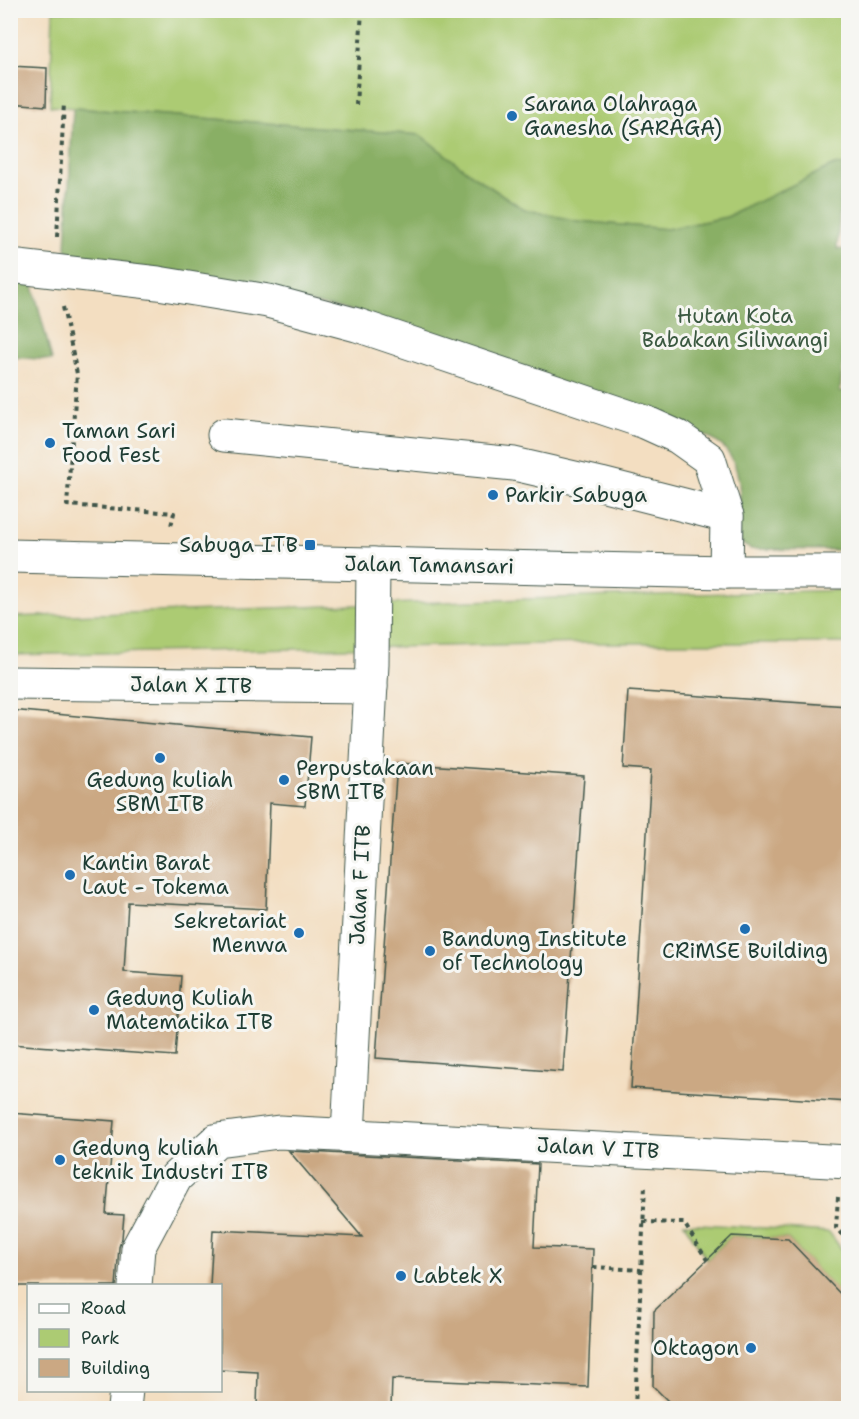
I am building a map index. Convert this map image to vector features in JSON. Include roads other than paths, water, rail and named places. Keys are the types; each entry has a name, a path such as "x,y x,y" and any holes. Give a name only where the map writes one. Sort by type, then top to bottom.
{"main road":[{"path":"10,266 158,283 268,301 357,325 645,422 678,437 709,459 727,516 726,572"},
{"path":"224,435 514,464 727,516"},
{"name":"Jalan Tamansari","path":"10,556 726,572 849,572"},
{"name":"Jalan F ITB","path":"348,1135 370,687 373,564"},
{"name":"Jalan X ITB","path":"10,683 370,687"},
{"name":"Jalan V ITB","path":"135,1284 138,1248 176,1177 217,1140 279,1132 849,1162"},
{"path":"124,1408 126,1392"}],"place":[{"name":"Sarana Olahraga Ganesha (SARAGA)","path":"512,116"},
{"name":"Taman Sari Food Fest","path":"50,443"},
{"name":"Parkir Sabuga","path":"493,495"},
{"name":"Sabuga ITB","path":"310,545"},
{"name":"Gedung kuliah SBM ITB","path":"160,758"},
{"name":"Perpustakaan SBM ITB","path":"284,780"},
{"name":"Kantin Barat Laut - Tokema","path":"70,875"},
{"name":"CRiMSE Building","path":"745,929"},
{"name":"Sekretariat Menwa","path":"299,933"},
{"name":"Bandung Institute of Technology","path":"430,951"},
{"name":"Gedung Kuliah Matematika ITB","path":"94,1010"},
{"name":"Gedung kuliah teknik Industri ITB","path":"60,1160"},
{"name":"Labtek X","path":"401,1276"},
{"name":"Oktagon","path":"751,1348"}],"park label":[{"name":"Hutan Kota Babakan Siliwangi","path":"735,328"}]}
